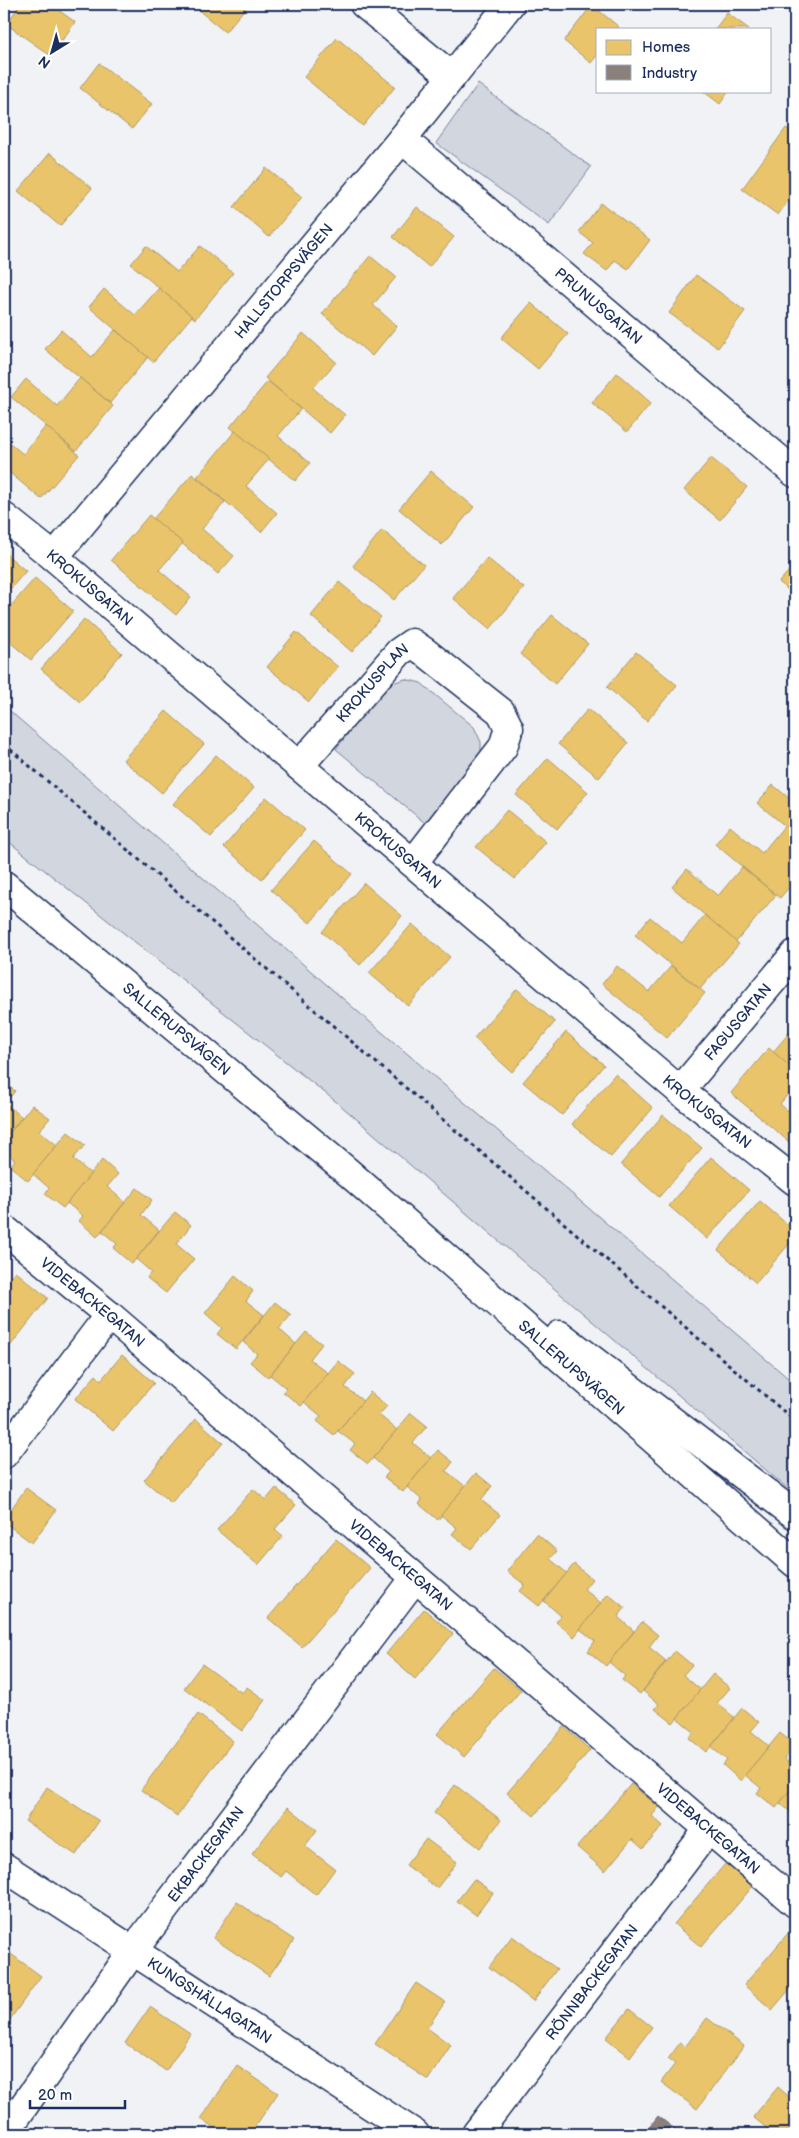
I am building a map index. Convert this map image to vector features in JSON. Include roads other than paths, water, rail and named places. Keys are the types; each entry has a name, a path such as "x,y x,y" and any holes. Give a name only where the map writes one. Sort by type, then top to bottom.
{"street":[{"path":"364,4 451,76"},
{"name":"HALLSTORPSVÄGEN","path":"54,557 402,139 510,4"},
{"name":"PRUNUSGATAN","path":"402,139 795,473"},
{"name":"KROKUSGATAN","path":"4,517 54,557 680,1091 795,1181"},
{"name":"KROKUSPLAN","path":"299,766 399,652 412,643 500,712 509,728 503,747 413,863"},
{"name":"SALLERUPSVÄGEN","path":"4,885 349,1173 795,1563"},
{"name":"FAGUSGATAN","path":"680,1091 795,954"},
{"name":"SALLERUPSVÄGEN","path":"349,1173 795,1515"},
{"name":"VIDEBACKEGATAN","path":"4,1229 109,1315 795,1903"},
{"path":"4,1454 109,1315"},
{"name":"EKBACKEGATAN","path":"4,2134 132,1952 415,1578"},
{"name":"RÖNNBACKEGATAN","path":"476,2134 708,1830"},
{"name":"KUNGSHÄLLAGATAN","path":"4,1867 132,1952 415,2134"}]}
